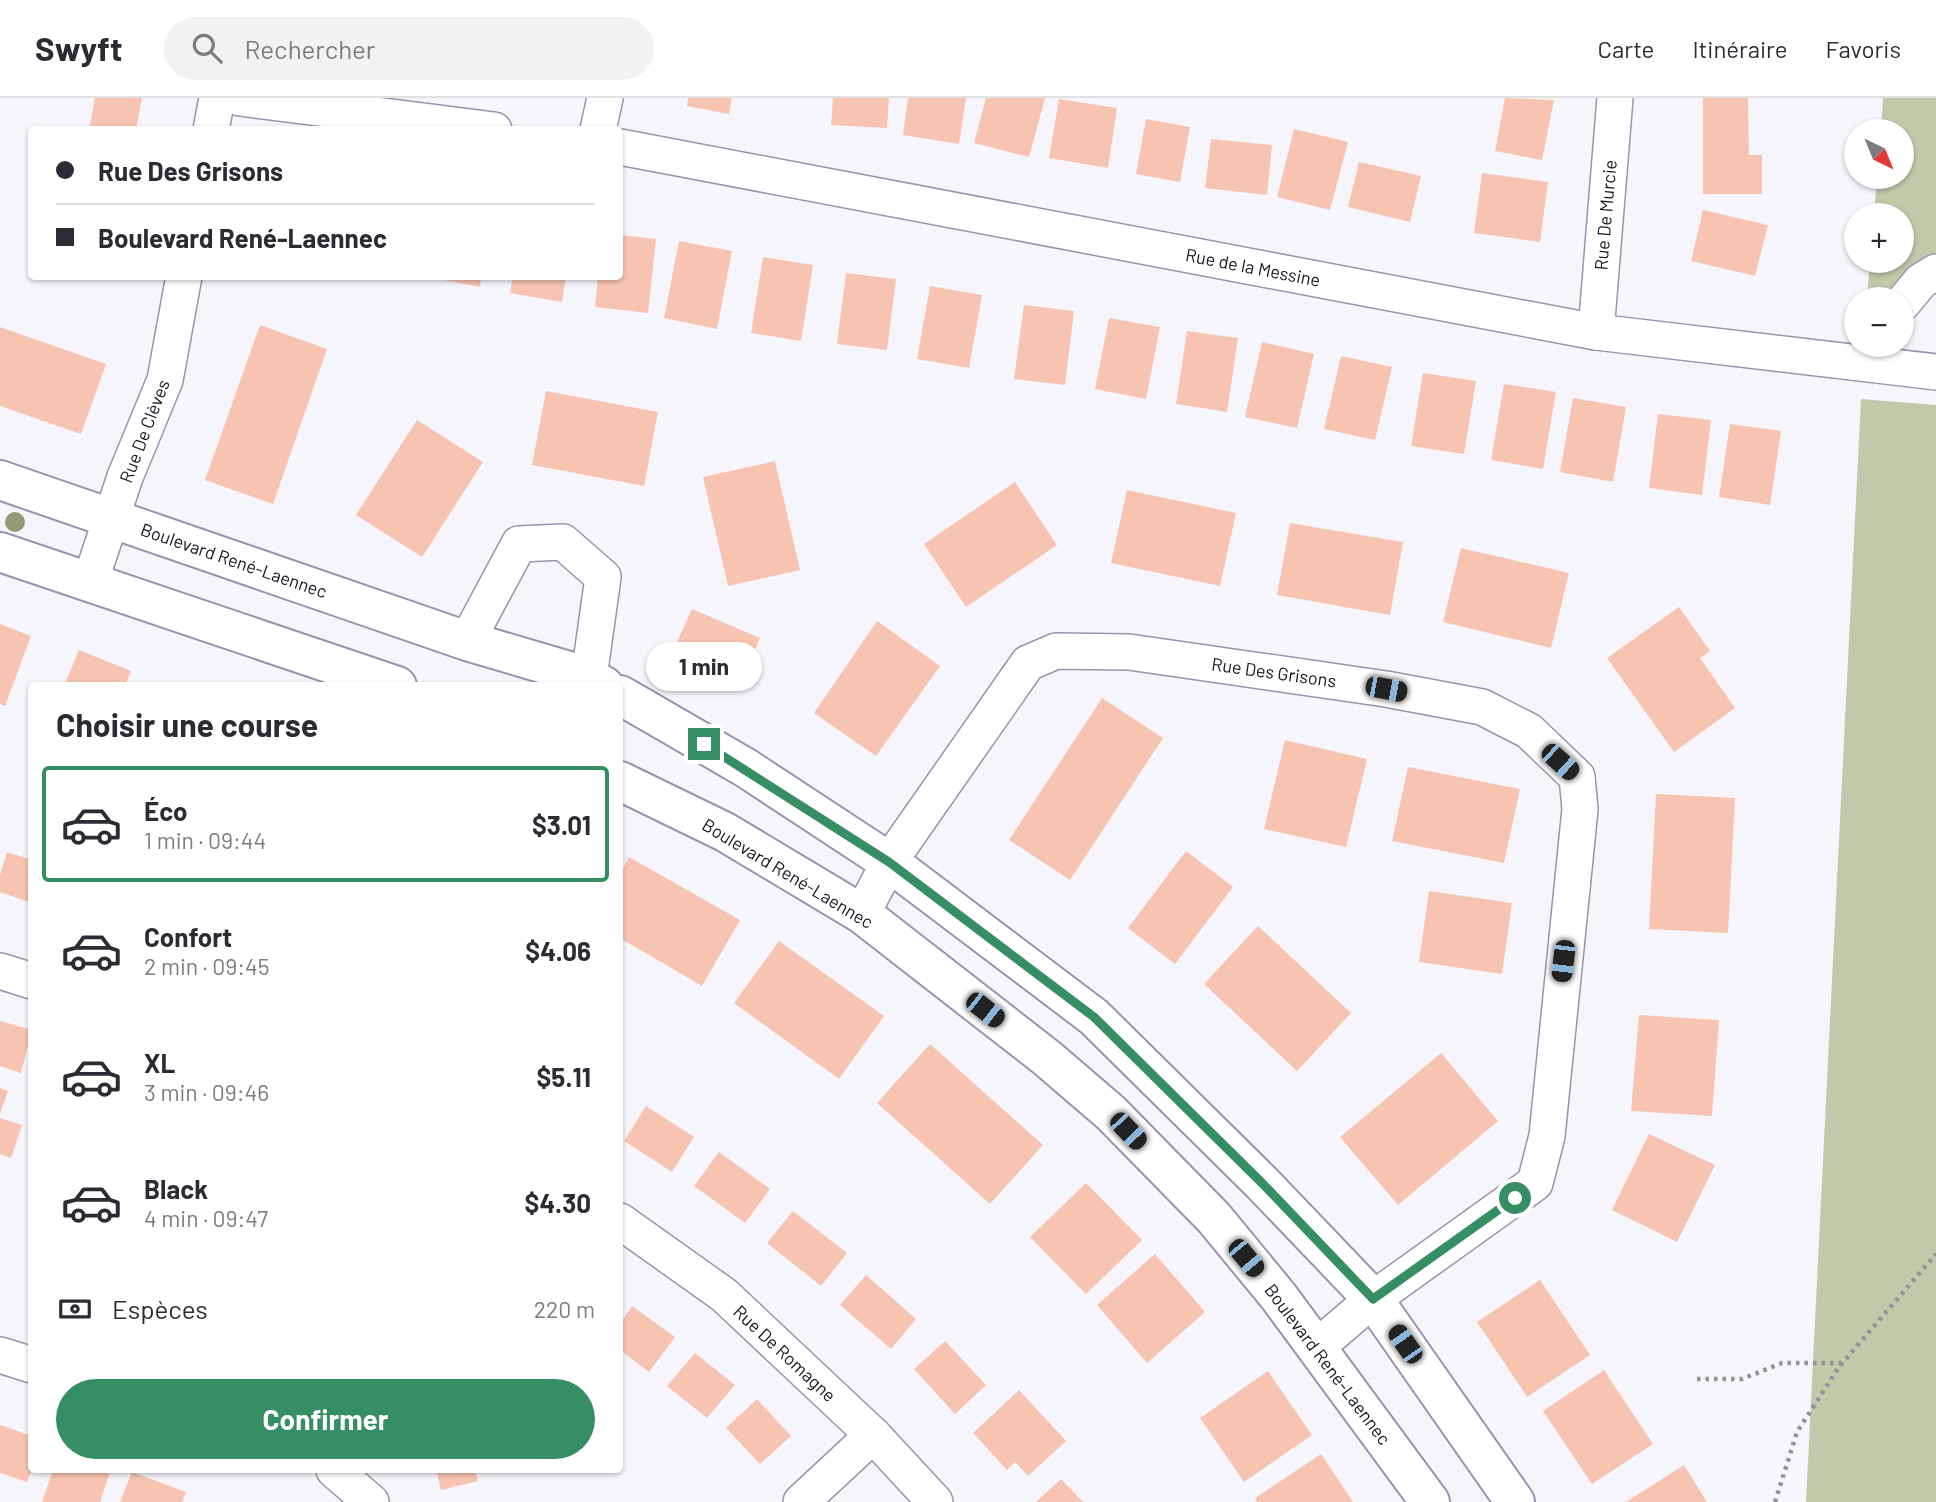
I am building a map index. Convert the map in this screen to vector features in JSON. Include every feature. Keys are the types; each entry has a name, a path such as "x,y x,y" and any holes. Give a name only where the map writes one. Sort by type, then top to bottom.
{"street":[{"path":"212,126 217,98"},
{"path":"240,98 462,126"},
{"path":"599,126 605,98"},
{"name":"Rue De Murcie","path":"1596,332 1615,98"},
{"name":"Rue de la Messine","path":"623,148 1596,332 1844,352"},
{"path":"1914,289 1921,281 1936,272"},
{"name":"Rue De Clèves","path":"90,582 165,380 183,280"},
{"name":"Rue de la Messine","path":"1894,357 1936,372"},
{"name":"Boulevard René-Laennec","path":"0,480 592,682"},
{"path":"467,641 519,544 563,542 603,577 604,682"},
{"path":"0,552 385,682"},
{"name":"Rue Des Grisons","path":"862,914 889,862 1028,663 1056,651 1129,652 1386,689 1482,707 1529,731 1577,777 1580,809 1547,1136 1535,1183 1373,1299 1317,1347"},
{"name":"Boulevard René-Laennec","path":"623,697 746,768 889,862 1094,1017 1262,1183 1373,1299 1515,1502"},
{"name":"Boulevard René-Laennec","path":"623,782 726,832 862,914 1047,1058 1111,1113 1214,1219 1317,1347 1430,1502"},
{"path":"0,971 28,980"},
{"name":"Rue De Romagne","path":"623,1224 724,1295 873,1435 935,1502"},
{"path":"0,1355 28,1364"},
{"path":"801,1502 873,1435"},
{"path":"337,1473 371,1502"}],"path":[{"path":"1775,1502 1797,1432 1843,1363 1936,1254"},
{"path":"1697,1379 1742,1379 1782,1363 1843,1363"}],"green space":[{"path":"1883,98 1936,98 1936,255 1905,287 1868,287 1869,273 1914,273 1914,203 1875,203 1876,189 1914,189 1914,119 1882,119"},
{"path":"1861,399 1936,405 1936,1502 1806,1502"}],"building":[{"path":"95,98 142,98 137,126 90,126"},
{"path":"688,98 732,98 729,114 687,106"},
{"path":"833,98 889,98 887,128 831,125"},
{"path":"908,98 966,98 959,144 903,135"},
{"path":"986,98 1045,98 1029,157 974,143"},
{"path":"1505,98 1554,100 1542,160 1495,151"},
{"path":"1703,98 1748,98 1749,155 1762,155 1762,194 1703,194"},
{"path":"1059,99 1117,108 1108,168 1049,158"},
{"path":"1146,119 1190,127 1180,182 1136,174"},
{"path":"1294,129 1348,142 1330,210 1277,197"},
{"path":"1211,139 1272,145 1267,195 1205,188"},
{"path":"1359,162 1421,176 1410,222 1348,207"},
{"path":"1482,173 1548,182 1540,242 1474,233"},
{"path":"1703,210 1768,225 1755,276 1691,261"},
{"path":"623,235 656,239 648,313 595,307 598,280 623,280"},
{"path":"679,241 732,251 717,329 664,318"},
{"path":"763,257 813,265 801,341 751,333"},
{"path":"846,273 896,279 887,350 837,344"},
{"path":"444,280 481,280 480,287"},
{"path":"512,280 565,280 562,302 510,293"},
{"path":"930,286 982,295 969,368 917,359"},
{"path":"1024,305 1074,311 1065,385 1014,379"},
{"path":"1109,318 1160,327 1146,399 1095,389"},
{"path":"260,325 327,349 273,504 205,480"},
{"path":"0,327 106,364 81,434 0,406"},
{"path":"1187,331 1238,338 1227,412 1176,404"},
{"path":"1262,342 1314,354 1297,428 1245,417"},
{"path":"1341,356 1392,367 1375,440 1324,429"},
{"path":"1423,373 1476,381 1464,454 1411,446"},
{"path":"1504,384 1556,392 1543,469 1491,460"},
{"path":"546,391 658,412 644,486 532,465"},
{"path":"1573,398 1626,407 1613,482 1560,472"},
{"path":"1658,414 1711,420 1702,495 1649,488"},
{"path":"417,420 483,462 422,557 356,515"},
{"path":"1730,424 1781,431 1770,505 1719,497"},
{"path":"775,461 800,570 728,586 703,477"},
{"path":"1015,482 1057,545 966,607 924,544"},
{"path":"1127,490 1236,513 1220,586 1111,563"},
{"path":"1290,523 1403,542 1390,615 1277,595"},
{"path":"1461,548 1569,573 1551,648 1443,622"},
{"path":"1679,607 1710,651 1700,658 1735,708 1674,752 1607,658"},
{"path":"692,609 760,638 737,691 668,662"},
{"path":"877,621 940,666 876,756 814,713"},
{"path":"0,624 31,636 5,706 0,704"},
{"path":"79,650 131,671 127,682 66,682"},
{"path":"1102,698 1163,738 1070,880 1009,840"},
{"path":"1285,740 1367,759 1346,847 1264,829"},
{"path":"1408,767 1520,789 1504,863 1392,841"},
{"path":"1656,794 1735,798 1728,933 1649,929"},
{"path":"1186,851 1233,887 1175,964 1128,928"},
{"path":"7,852 28,859 28,902 0,892 0,875"},
{"path":"629,857 740,920 702,986 623,940 623,868"},
{"path":"1429,891 1512,903 1502,974 1419,962"},
{"path":"1258,926 1351,1013 1297,1071 1204,984"},
{"path":"779,941 884,1016 839,1079 734,1003"},
{"path":"1639,1015 1719,1020 1712,1116 1631,1111"},
{"path":"0,1021 28,1029 28,1046 21,1073 0,1066"},
{"path":"930,1044 1043,1145 990,1204 877,1103"},
{"path":"1441,1053 1498,1121 1398,1205 1340,1137"},
{"path":"0,1088 8,1091 0,1114"},
{"path":"646,1106 694,1137 672,1172 624,1141"},
{"path":"0,1118 22,1125 11,1158 0,1154"},
{"path":"1649,1134 1715,1165 1677,1242 1612,1210"},
{"path":"719,1152 770,1189 745,1223 694,1186"},
{"path":"1086,1183 1142,1240 1086,1294 1030,1237"},
{"path":"793,1211 847,1253 821,1286 767,1243"},
{"path":"1155,1254 1205,1312 1147,1363 1097,1305"},
{"path":"866,1275 916,1319 891,1349 840,1305"},
{"path":"1540,1280 1590,1355 1527,1397 1477,1322"},
{"path":"632,1306 675,1337 649,1372 623,1352 623,1320"},
{"path":"945,1341 986,1385 955,1414 914,1369"},
{"path":"695,1353 735,1385 707,1418 667,1386"},
{"path":"1604,1370 1653,1444 1592,1484 1543,1411"},
{"path":"1268,1371 1312,1435 1244,1482 1200,1418"},
{"path":"1019,1390 1066,1441 1028,1476 1015,1462 1007,1470 973,1433"},
{"path":"757,1399 791,1436 760,1464 726,1428"},
{"path":"0,1425 28,1435 28,1473 30,1473 27,1482 0,1473"},
{"path":"1321,1454 1353,1502 1257,1502 1255,1498"},
{"path":"1684,1465 1707,1502 1626,1502"},
{"path":"52,1473 110,1473 100,1502 42,1502"},
{"path":"132,1473 186,1492 182,1502 120,1502"},
{"path":"437,1473 476,1473 478,1481 441,1490"},
{"path":"1061,1479 1083,1502 1036,1502"}],"route":[{"path":"704,744 746,768 889,862 1094,1017 1262,1183 1373,1299 1515,1198"}]}
